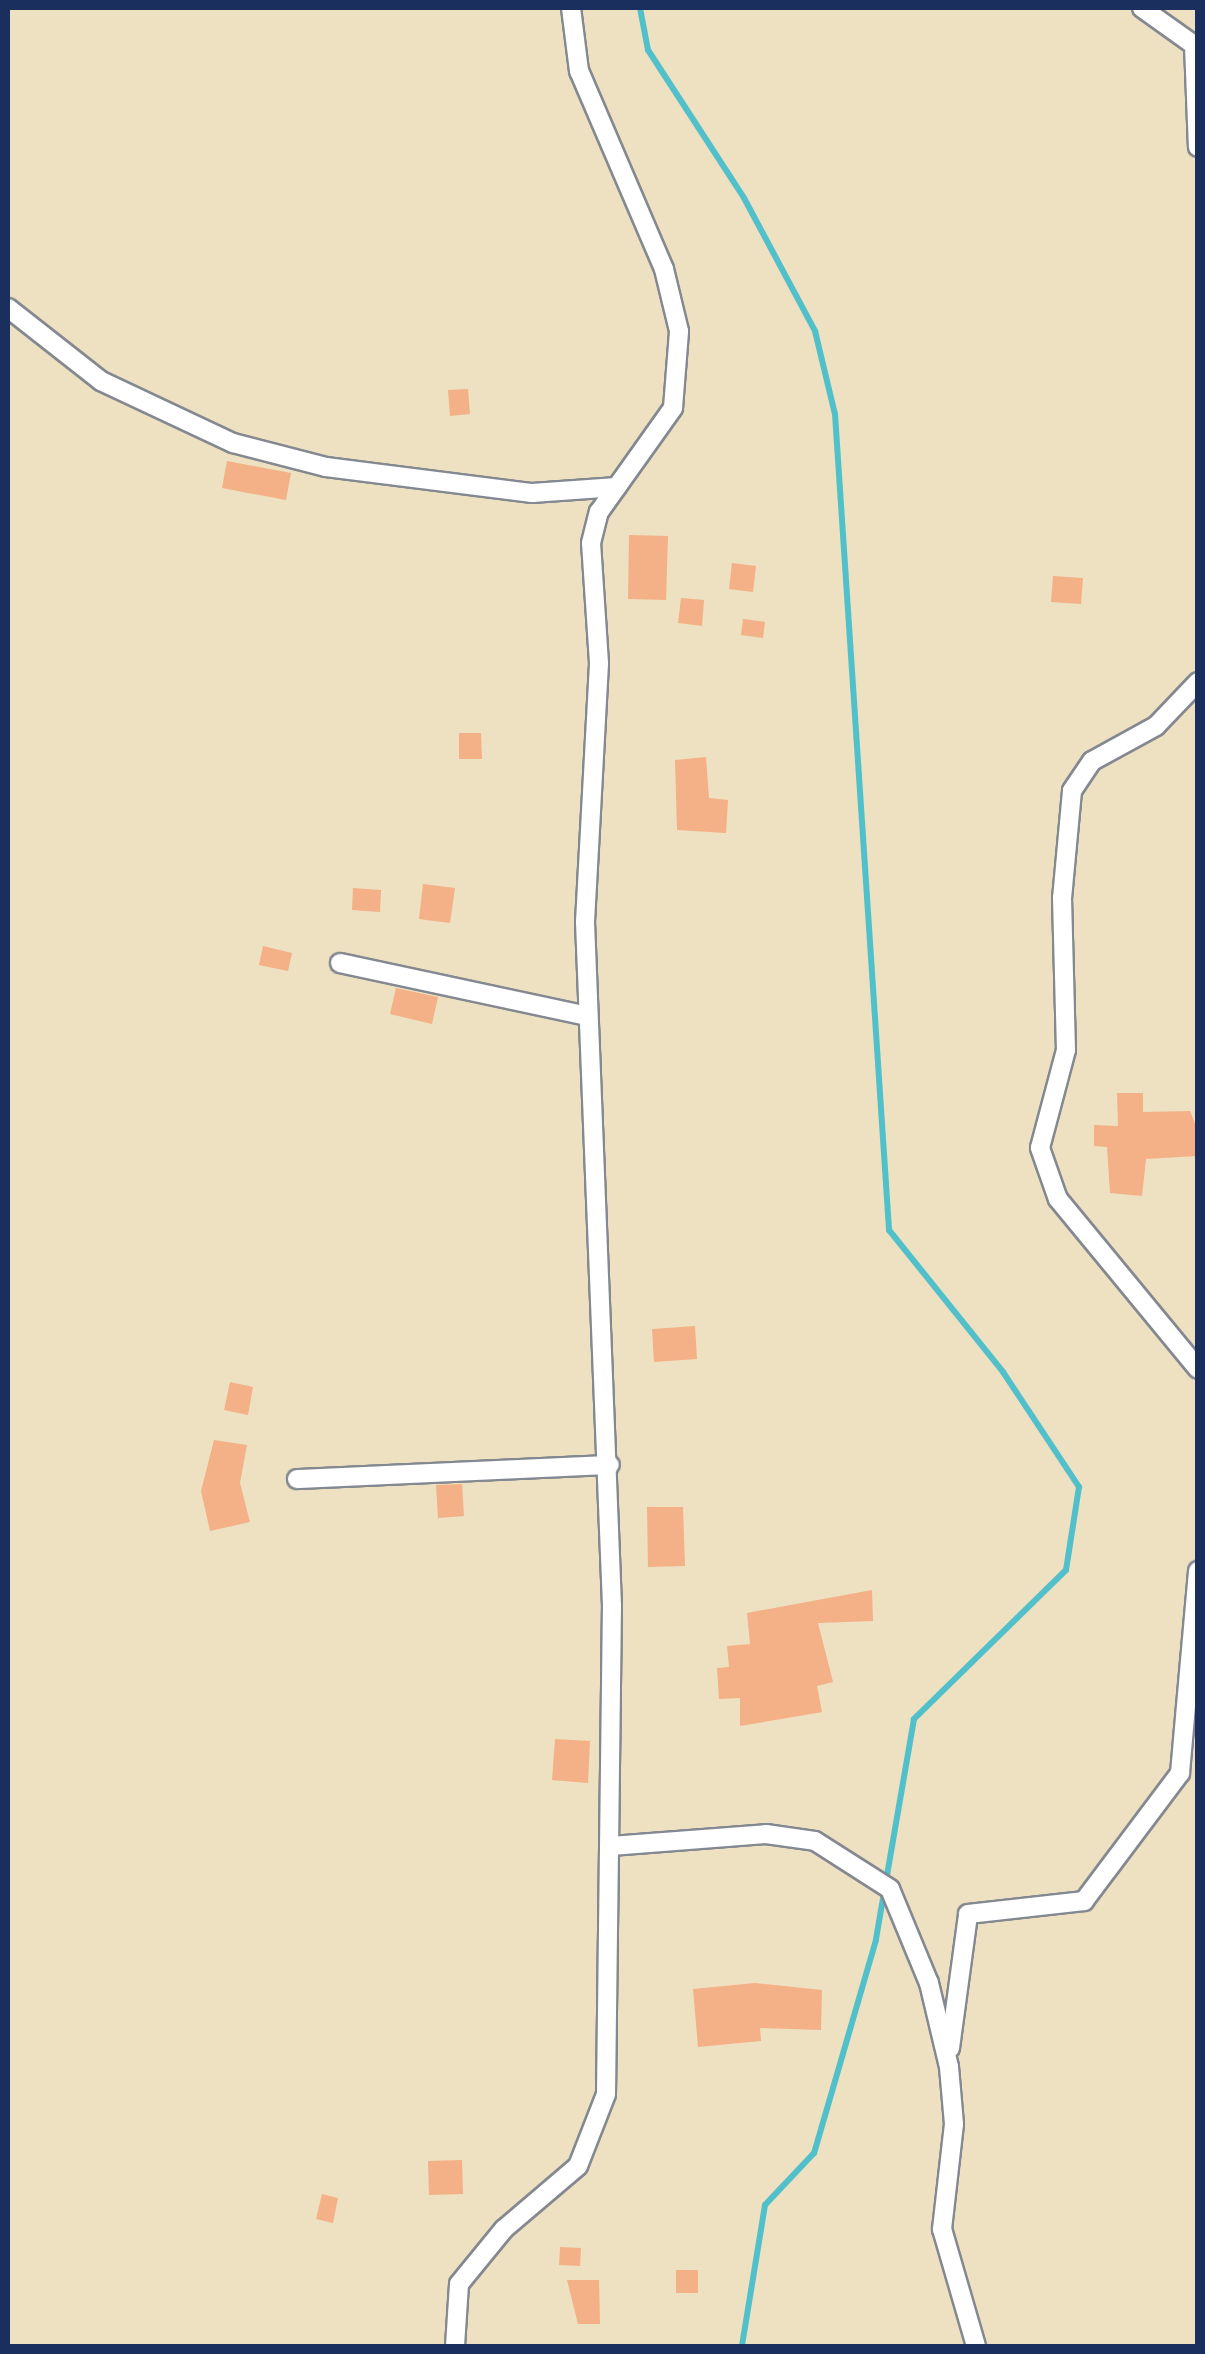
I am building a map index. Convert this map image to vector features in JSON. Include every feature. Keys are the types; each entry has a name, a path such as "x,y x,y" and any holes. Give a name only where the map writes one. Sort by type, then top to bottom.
{"street":[{"path":"454,2346 452,2308 474,2260 578,2166 601,2118 611,1846 610,1465 587,1016 599,663 590,543 617,487 673,408 679,331 664,270 579,71 572,8"},
{"path":"1142,8 1194,45 1198,147"},
{"path":"8,308 101,381 233,443 326,467 532,493 617,487"},
{"path":"1198,682 1156,726 1092,761 1072,791 1062,898 1066,1050 1040,1148 1058,1199 1198,1369"},
{"path":"340,964 587,1016"},
{"path":"297,1479 610,1465"},
{"path":"949,2066 968,1914 1084,1901 1180,1773 1198,1571"},
{"path":"611,1846 766,1834 815,1842 862,1866 906,1918 949,2066 954,2124 942,2229 976,2346"}],"building":[{"path":"468,389 470,414 450,416 448,390"},
{"path":"227,461 291,473 286,500 222,488"},
{"path":"629,535 668,536 666,600 628,599"},
{"path":"732,563 756,566 753,592 729,589"},
{"path":"1053,576 1083,578 1081,604 1051,602"},
{"path":"681,598 704,600 702,626 678,623"},
{"path":"743,619 765,622 763,638 741,635"},
{"path":"459,733 481,733 482,759 459,759"},
{"path":"706,757 709,798 728,800 726,833 677,830 675,760"},
{"path":"423,884 455,888 450,923 419,919"},
{"path":"353,888 381,890 380,912 352,910"},
{"path":"263,946 292,953 288,971 259,965"},
{"path":"396,988 438,997 432,1024 390,1014"},
{"path":"1117,1093 1143,1093 1143,1112 1190,1111 1196,1126 1198,1156 1146,1159 1142,1196 1110,1193 1107,1147 1094,1146 1094,1125 1118,1126"},
{"path":"695,1326 697,1359 654,1362 652,1329"},
{"path":"230,1382 253,1387 248,1415 224,1410"},
{"path":"214,1440 247,1445 240,1483 250,1522 210,1531 201,1491"},
{"path":"462,1484 464,1516 438,1518 436,1485"},
{"path":"647,1507 683,1507 685,1566 648,1567"},
{"path":"872,1590 873,1621 818,1623 833,1682 817,1686 822,1712 740,1726 740,1698 719,1699 717,1668 729,1667 727,1646 750,1644 747,1613"},
{"path":"555,1739 590,1741 588,1783 552,1780"},
{"path":"755,1983 822,1990 821,2030 760,2028 761,2041 698,2047 693,1989"},
{"path":"462,2160 463,2194 429,2195 428,2161"},
{"path":"322,2194 338,2198 333,2223 316,2219"},
{"path":"560,2247 581,2248 580,2266 559,2265"},
{"path":"676,2270 698,2270 698,2293 676,2293"},
{"path":"567,2280 599,2280 600,2324 578,2324"}],"waterway":[{"path":"640,8 648,50 744,198 815,331 835,414 889,1230 1003,1372 1079,1487 1066,1570 914,1719 876,1940 814,2153 765,2205 742,2346"}]}
